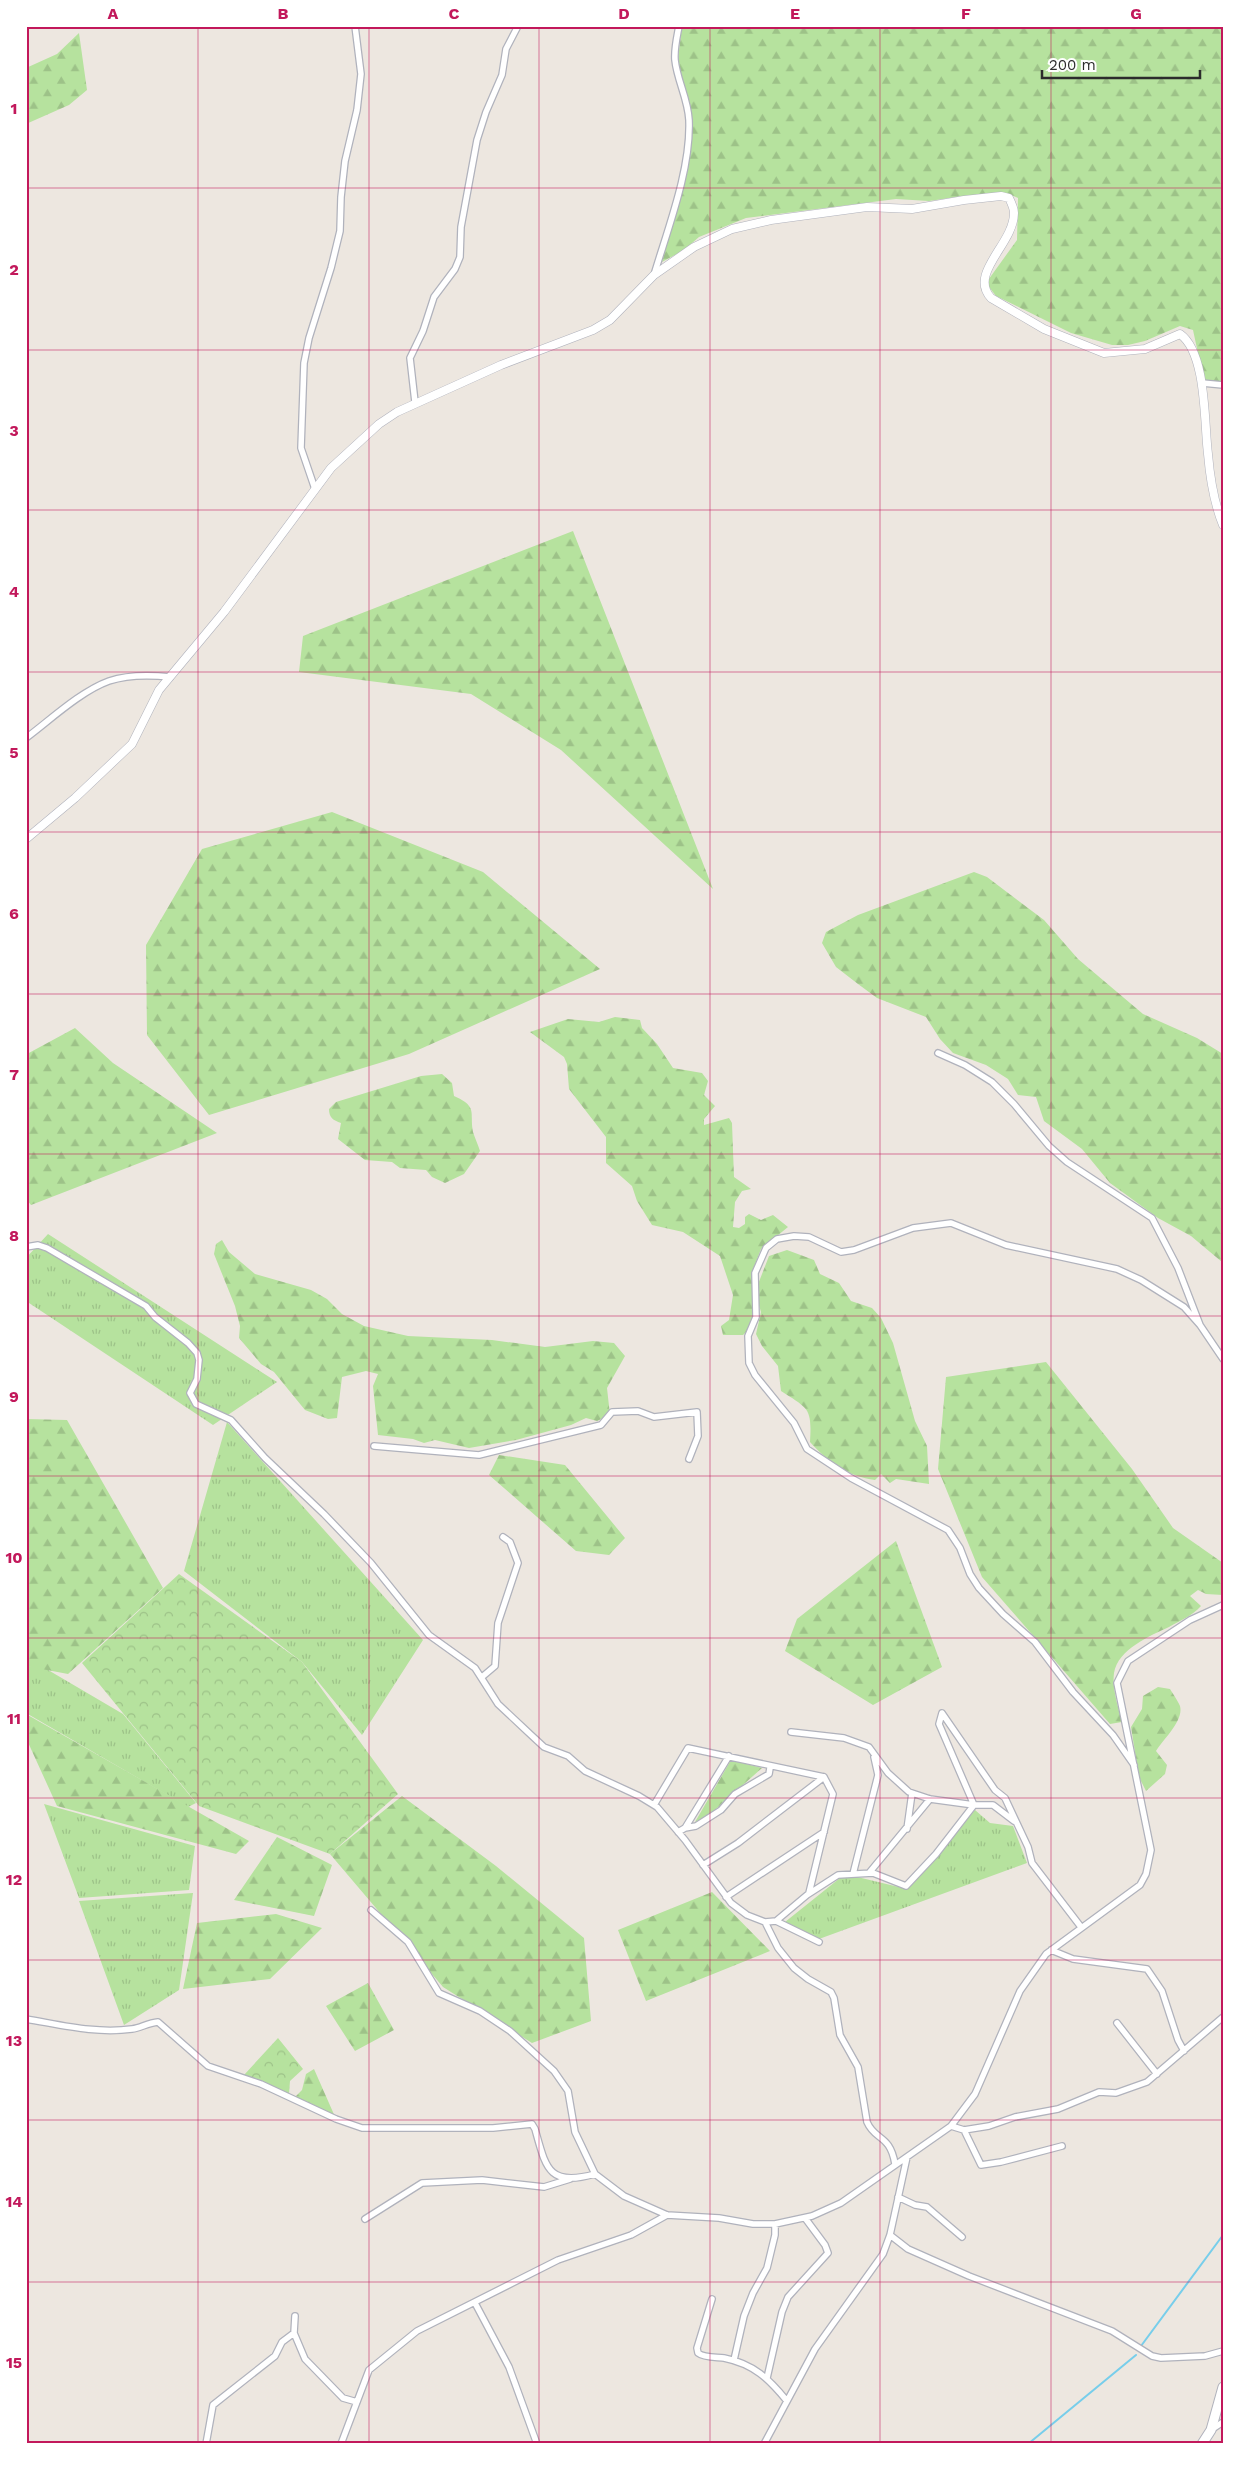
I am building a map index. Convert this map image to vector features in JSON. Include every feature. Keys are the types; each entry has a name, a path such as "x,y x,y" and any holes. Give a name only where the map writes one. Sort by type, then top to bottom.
{"main road":[{"path":"1202,2444 1211,2430 1223,2387"}],"street":[{"path":"315,489 301,448 304,363 309,338 331,268 340,230 340,197 345,162 357,110 360,80 361,65 355,26"},
{"path":"415,402 410,358 424,331 434,297 455,269 460,257 461,227 477,140 486,112 502,74 506,49 518,26"},
{"path":"654,275 670,222 686,149 689,121 675,59 679,26"},
{"path":"26,839 75,798 132,744 152,703 170,677 224,612 331,468 379,424 415,402 501,365 594,330 610,320 654,275 694,247 732,229 771,220 867,208 912,209 1001,196 1009,198 1014,211 1010,232 995,260 985,272 983,282 985,291 991,298 1044,329 1104,353 1145,349 1180,334 1189,340 1202,383 1208,453 1215,504 1223,525"},
{"path":"1202,383 1223,386"},
{"path":"26,738 87,693 109,681 150,675 170,677"},
{"path":"938,1053 965,1065 992,1082 1014,1104 1049,1146 1067,1162 1152,1218 1178,1268 1200,1325"},
{"path":"1135,1767 1113,1735 1073,1692 1035,1642 1003,1614 979,1588 970,1574 960,1548 948,1530 851,1478 807,1450 794,1423 755,1375 749,1363 748,1336 756,1317 755,1274 766,1248 777,1239 794,1236 809,1237 841,1252 854,1250 912,1228 951,1223 1006,1245 1117,1269 1142,1280 1184,1307 1200,1325 1223,1358"},
{"path":"26,1247 38,1245 46,1248 146,1306 197,1353 200,1360 197,1379 190,1394 196,1404 231,1420 265,1458 324,1514 365,1558 429,1635 469,1663 482,1678 498,1704 544,1747 568,1756 585,1771 654,1805 678,1832 726,1897 747,1915 765,1922 776,1921 819,1942"},
{"path":"374,1446 479,1455 601,1425 612,1412 638,1410 654,1417 697,1412 698,1436 689,1459"},
{"path":"482,1678 494,1666 498,1623 518,1563 510,1542 503,1538"},
{"path":"371,1910 408,1942 439,1993 480,2011 510,2031 554,2071 568,2091 575,2132 595,2174 624,2196 667,2215 719,2218 754,2224 775,2224 806,2218 841,2203 951,2126 975,2094 1020,1991 1032,1970 1051,1950 1140,1885 1146,1874 1150,1850 1117,1683 1128,1661 1190,1620 1223,1605"},
{"path":"974,1806 939,1724 942,1714 995,1790 1005,1798 1028,1847 1032,1863 1081,1927"},
{"path":"791,1732 844,1738 869,1748 888,1773 912,1793 930,1799 974,1806 993,1805 1015,1822"},
{"path":"654,1805 688,1748 824,1777 833,1794 809,1893"},
{"path":"853,1874 878,1775 874,1755"},
{"path":"686,1828 729,1756"},
{"path":"678,1832 696,1826 722,1810 735,1794 768,1774 770,1768"},
{"path":"703,1865 738,1843 824,1777"},
{"path":"906,1829 912,1793"},
{"path":"869,1873 930,1799"},
{"path":"776,1921 809,1893 838,1875 873,1873 906,1886 936,1854 974,1806"},
{"path":"726,1897 824,1832"},
{"path":"765,1922 778,1948 794,1968 808,1979 831,1992 834,1998 840,2035 858,2067 867,2122 870,2128 890,2145 895,2164"},
{"path":"1051,1950 1073,1959 1147,1969 1162,1991 1178,2040 1184,2051"},
{"path":"951,2126 964,2130 1058,2109 1099,2092 1116,2093 1147,2082 1223,2017"},
{"path":"26,2019 97,2032 134,2029 145,2023 158,2022 208,2066 261,2084 336,2119 362,2128 493,2128 532,2124 545,2164 560,2177 572,2179"},
{"path":"1117,2023 1157,2074"},
{"path":"964,2130 981,2165 1001,2162 1062,2146"},
{"path":"764,2444 829,2327 877,2265 890,2235 907,2157"},
{"path":"364,2219 422,2183 482,2180 544,2187 595,2174"},
{"path":"898,2197 915,2205 927,2207 962,2236"},
{"path":"342,2444 369,2370 417,2331 558,2260 631,2234 667,2215"},
{"path":"767,2378 782,2312 788,2297 828,2253 825,2244 806,2218"},
{"path":"734,2360 744,2316 752,2293 767,2268 775,2235 775,2224"},
{"path":"890,2235 908,2249 969,2276 1112,2331 1152,2356 1160,2358 1204,2356 1223,2351"},
{"path":"712,2299 697,2352 701,2356 734,2360 767,2378 787,2402"},
{"path":"475,2303 510,2367 537,2444"},
{"path":"295,2316 294,2334 305,2359 333,2390 343,2398 357,2402"},
{"path":"206,2444 213,2406 275,2356 282,2342 294,2334"},
{"path":"1211,2430 1223,2422"}],"green space":[{"path":"682,26 1223,26 1223,383 1204,381 1193,330 1180,326 1145,341 1128,345 1112,345 1071,333 996,296 986,283 1017,240 1018,198 1009,194 964,196 929,201 896,199 746,218 699,237 684,250 662,262 683,183 691,121 678,59"},
{"path":"79,33 87,90 69,105 26,124 26,68 57,54"},
{"path":"573,531 713,889 561,750 471,694 299,672 303,636"},
{"path":"332,812 483,872 600,969 409,1054 209,1115 147,1035 146,945 202,849"},
{"path":"974,872 987,877 1044,920 1078,959 1143,1014 1197,1038 1223,1054 1222,1262 1191,1236 1158,1218 1110,1183 1082,1149 1044,1121 1036,1097 1018,1095 1008,1079 986,1065 953,1053 940,1039 926,1017 877,998 836,967 822,943 826,932 858,915"},
{"path":"615,1017 640,1020 642,1028 657,1044 673,1068 702,1073 708,1081 704,1095 715,1106 704,1119 704,1125 729,1118 732,1123 734,1177 751,1189 742,1191 735,1202 733,1227 739,1228 745,1224 745,1217 749,1214 761,1220 773,1215 788,1227 761,1249 752,1272 754,1317 748,1330 743,1335 723,1335 721,1326 729,1320 733,1295 720,1256 683,1232 652,1225 637,1201 632,1186 606,1163 606,1137 569,1089 567,1064 564,1057 530,1032 568,1019 599,1022"},
{"path":"75,1028 113,1063 217,1133 31,1205 26,1199 26,1057 27,1054"},
{"path":"442,1074 452,1083 454,1096 470,1107 473,1132 480,1151 464,1174 445,1183 432,1177 426,1170 400,1168 392,1162 365,1160 338,1139 341,1123 332,1118 329,1109 336,1102 421,1076"},
{"path":"48,1234 277,1382 213,1425 26,1301 26,1258"},
{"path":"222,1240 229,1252 255,1274 311,1290 327,1299 342,1314 364,1326 408,1336 492,1340 545,1347 593,1341 614,1343 625,1356 607,1388 610,1415 597,1421 586,1418 571,1425 516,1440 469,1448 435,1440 424,1443 413,1439 378,1435 373,1386 378,1374 366,1371 342,1377 337,1418 328,1419 305,1410 274,1372 261,1364 239,1338 240,1326 235,1306 214,1254 216,1244"},
{"path":"787,1250 814,1260 820,1274 839,1283 851,1301 872,1308 881,1318 893,1343 915,1421 927,1446 929,1484 896,1479 890,1483 881,1474 875,1480 856,1476 832,1462 810,1442 810,1422 807,1410 781,1391 778,1366 762,1346 756,1334 761,1312 755,1292 769,1256"},
{"path":"1046,1362 1132,1469 1173,1528 1223,1563 1223,1595 1206,1594 1198,1590 1190,1596 1201,1606 1198,1609 1186,1618 1136,1644 1122,1657 1114,1673 1114,1685 1122,1722 1110,1724 982,1577 938,1469 946,1377"},
{"path":"26,1419 67,1420 163,1588 68,1674 26,1666"},
{"path":"227,1422 423,1640 362,1735 302,1662 184,1571"},
{"path":"499,1455 565,1465 625,1538 609,1555 576,1551 489,1475"},
{"path":"896,1541 942,1667 873,1705 785,1651 797,1619"},
{"path":"179,1574 302,1662 398,1794 330,1854 199,1806 82,1663"},
{"path":"26,1666 43,1667 123,1714 196,1803 188,1807 26,1713"},
{"path":"1158,1687 1170,1689 1180,1706 1180,1712 1176,1724 1156,1751 1167,1765 1165,1774 1146,1791 1139,1777 1131,1727 1142,1709 1143,1696"},
{"path":"26,1714 249,1841 236,1854 57,1806 26,1738"},
{"path":"731,1760 762,1768 708,1816 695,1822"},
{"path":"402,1796 496,1866 584,1938 591,2021 532,2043 443,1987 330,1854"},
{"path":"44,1804 195,1846 189,1890 79,1898"},
{"path":"975,1810 990,1823 1013,1826 1027,1863 819,1939 785,1922 845,1874 907,1889"},
{"path":"277,1837 332,1865 314,1916 234,1900"},
{"path":"712,1892 770,1951 646,2001 618,1930"},
{"path":"193,1893 179,1990 124,2025 79,1901"},
{"path":"276,1914 322,1928 270,1979 183,1989 197,1923"},
{"path":"368,1983 394,2030 355,2051 326,2006"},
{"path":"278,2038 303,2069 290,2081 289,2094 244,2075"},
{"path":"314,2069 336,2119 295,2097 302,2090 306,2074"}],"waterway":[{"path":"1141,2346 1223,2235"},
{"path":"1028,2444 1136,2355"}]}
